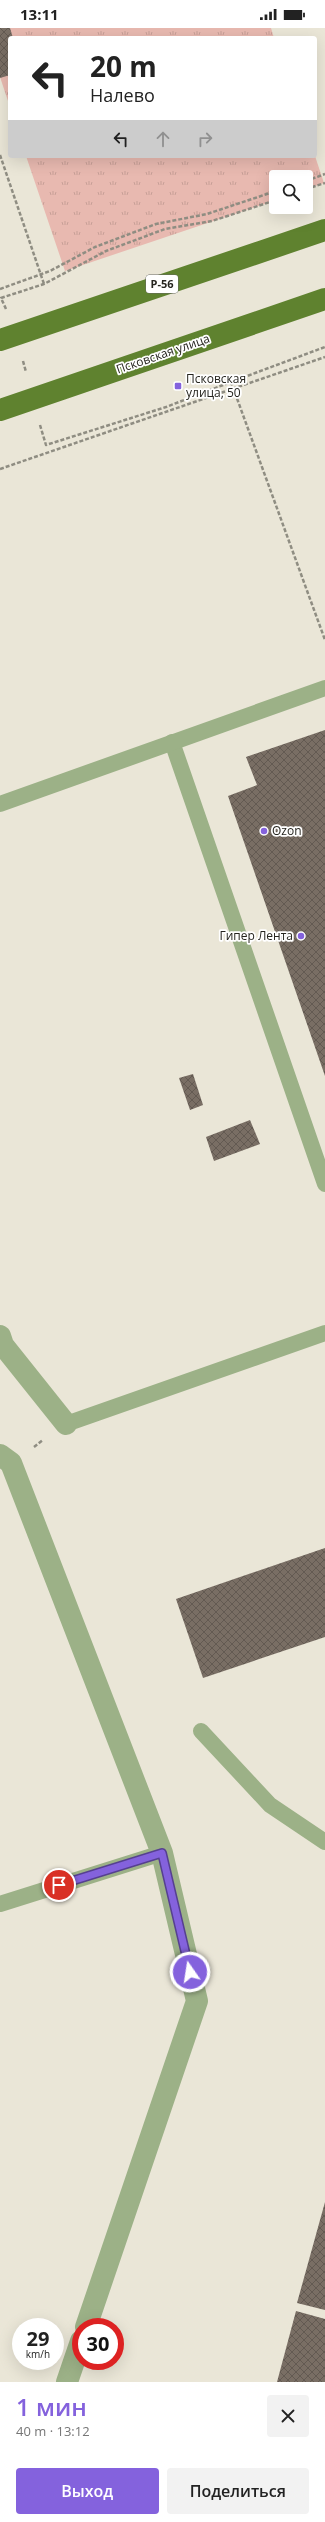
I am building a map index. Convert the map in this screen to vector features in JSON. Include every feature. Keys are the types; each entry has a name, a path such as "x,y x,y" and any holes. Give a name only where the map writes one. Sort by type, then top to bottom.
{"main road":[{"name":"Р-56","path":"8,337 325,230"},
{"name":"Псковская улица","path":"0,410 325,298"}],"street":[{"path":"0,1336 3,1345 66,1424"},
{"path":"5,1459 162,1853 197,2001 89,2318"},
{"path":"67,2382 72,2367"}],"lane":[{"path":"0,804 325,688"},
{"path":"172,742 325,1184"},
{"path":"66,1424 325,1333"},
{"path":"201,1731 270,1805 325,1842"},
{"path":"0,1904 162,1853"}],"path":[{"path":"0,155 44,284"},
{"path":"313,178 325,174"},
{"path":"313,187 325,183"},
{"path":"0,289 41,275 95,247 156,224 207,214 269,193"},
{"path":"269,202 212,221 165,229 106,251 44,284 1,298 8,337 32,399 46,445 166,407 325,347"},
{"path":"0,469 325,357"},
{"path":"231,382 325,640"},
{"path":"5,1459 66,1424"}],"green space":[{"path":"0,28 271,28 273,36 8,36 8,101 0,77"},
{"path":"27,158 316,158 324,183 313,187 313,170 269,170 269,202 65,271"}],"building":[{"path":"0,28 10,28 12,36 8,36 8,76 0,78"},
{"name":"Гипер Лента","path":"325,730 325,1076 228,796 257,785 246,757"},
{"path":"193,1074 203,1105 190,1110 179,1078"},
{"path":"250,1120 260,1144 214,1161 206,1137"},
{"path":"325,1548 325,1637 203,1678 176,1599"},
{"path":"325,2202 325,2310 297,2303"},
{"path":"296,2311 325,2319 325,2382 277,2382"}],"place":[{"name":"Псковская улица, 50","path":"178,386"},
{"name":"Ozon","path":"264,831"},
{"name":"Гипер Лента","path":"301,936"}],"route":[{"path":"59,1885 162,1853 190,1972"}]}
